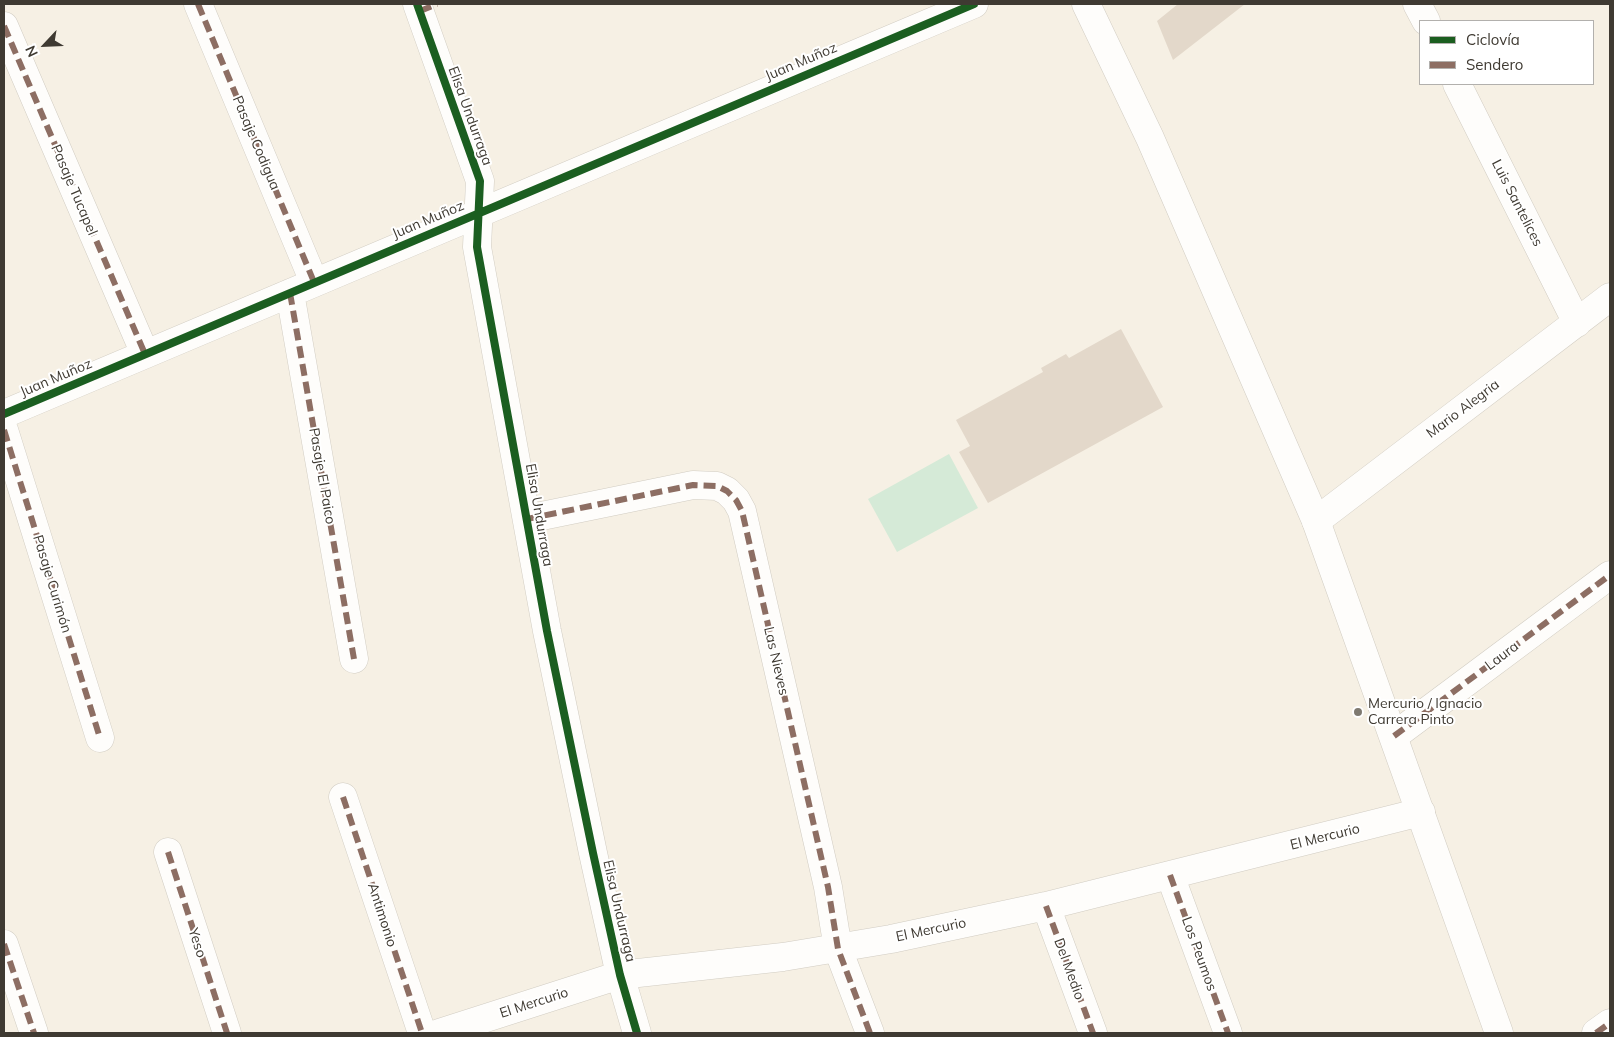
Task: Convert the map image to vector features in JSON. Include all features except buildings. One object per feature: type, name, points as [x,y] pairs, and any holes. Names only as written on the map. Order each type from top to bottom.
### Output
[{"type":"street","name":"Pasaje Codigua","points":[[198,4],[302,288]]},
{"type":"street","name":"Juan Muñoz","points":[[4,414],[478,212],[974,4]]},
{"type":"street","points":[[1086,4],[1150,138],[1245,353],[1316,521],[1499,1033]]},
{"type":"street","points":[[1417,4],[1425,20]]},
{"type":"street","name":"Elisa Undurraga","points":[[425,6],[480,181],[477,246],[527,519],[569,742],[620,975],[637,1033]]},
{"type":"street","name":"Pasaje Tucapel","points":[[4,26],[145,354]]},
{"type":"street","name":"Luis Santelices","points":[[1458,85],[1577,322]]},
{"type":"street","name":"Pasaje El Paico","points":[[302,288],[354,659]]},
{"type":"street","name":"Mario Alegria","points":[[1316,521],[1610,297]]},
{"type":"street","name":"Pasaje Curimón","points":[[4,430],[100,738]]},
{"type":"street","name":"Las Nieves","points":[[527,519],[693,485],[717,486],[728,491],[736,500],[742,511],[828,887],[838,949],[870,1033]]},
{"type":"street","name":"Laura","points":[[1394,736],[1610,577]]},
{"type":"street","name":"Antimonio","points":[[343,797],[422,1033]]},
{"type":"street","name":"El Mercurio","points":[[440,1033],[620,975],[838,949],[1046,906],[1421,812]]},
{"type":"street","name":"Yeso","points":[[168,852],[227,1033]]},
{"type":"street","name":"Los Peumos","points":[[1170,875],[1228,1033]]},
{"type":"street","name":"Del Medio","points":[[1046,906],[1093,1033]]},
{"type":"street","points":[[4,944],[34,1033]]},
{"type":"street","points":[[1596,1033],[1610,1023]]},
{"type":"green space","points":[[949,454],[978,508],[897,552],[868,499]]},
{"type":"marked path","points":[[198,4],[314,282]]},
{"type":"marked path","points":[[420,11],[437,4]]},
{"type":"marked path","points":[[4,26],[145,354]]},
{"type":"marked path","points":[[290,293],[354,659]]},
{"type":"marked path","points":[[4,430],[100,738]]},
{"type":"marked path","points":[[527,519],[693,485],[717,486],[727,491],[736,500],[742,511],[828,887],[838,949],[870,1033]]},
{"type":"marked path","points":[[1394,736],[1610,575]]},
{"type":"marked path","points":[[343,797],[422,1033]]},
{"type":"marked path","points":[[168,852],[227,1033]]},
{"type":"marked path","points":[[1170,875],[1228,1033]]},
{"type":"marked path","points":[[1046,906],[1093,1033]]},
{"type":"marked path","points":[[4,944],[34,1033]]},
{"type":"marked path","points":[[1596,1033],[1610,1023]]},
{"type":"cycle path","points":[[417,4],[480,181],[477,247],[547,631],[620,975],[637,1033]]},
{"type":"cycle path","points":[[4,414],[974,4]]},
{"type":"place","name":"Mercurio / Ignacio Carrera Pinto","points":[[1358,712]]}]
